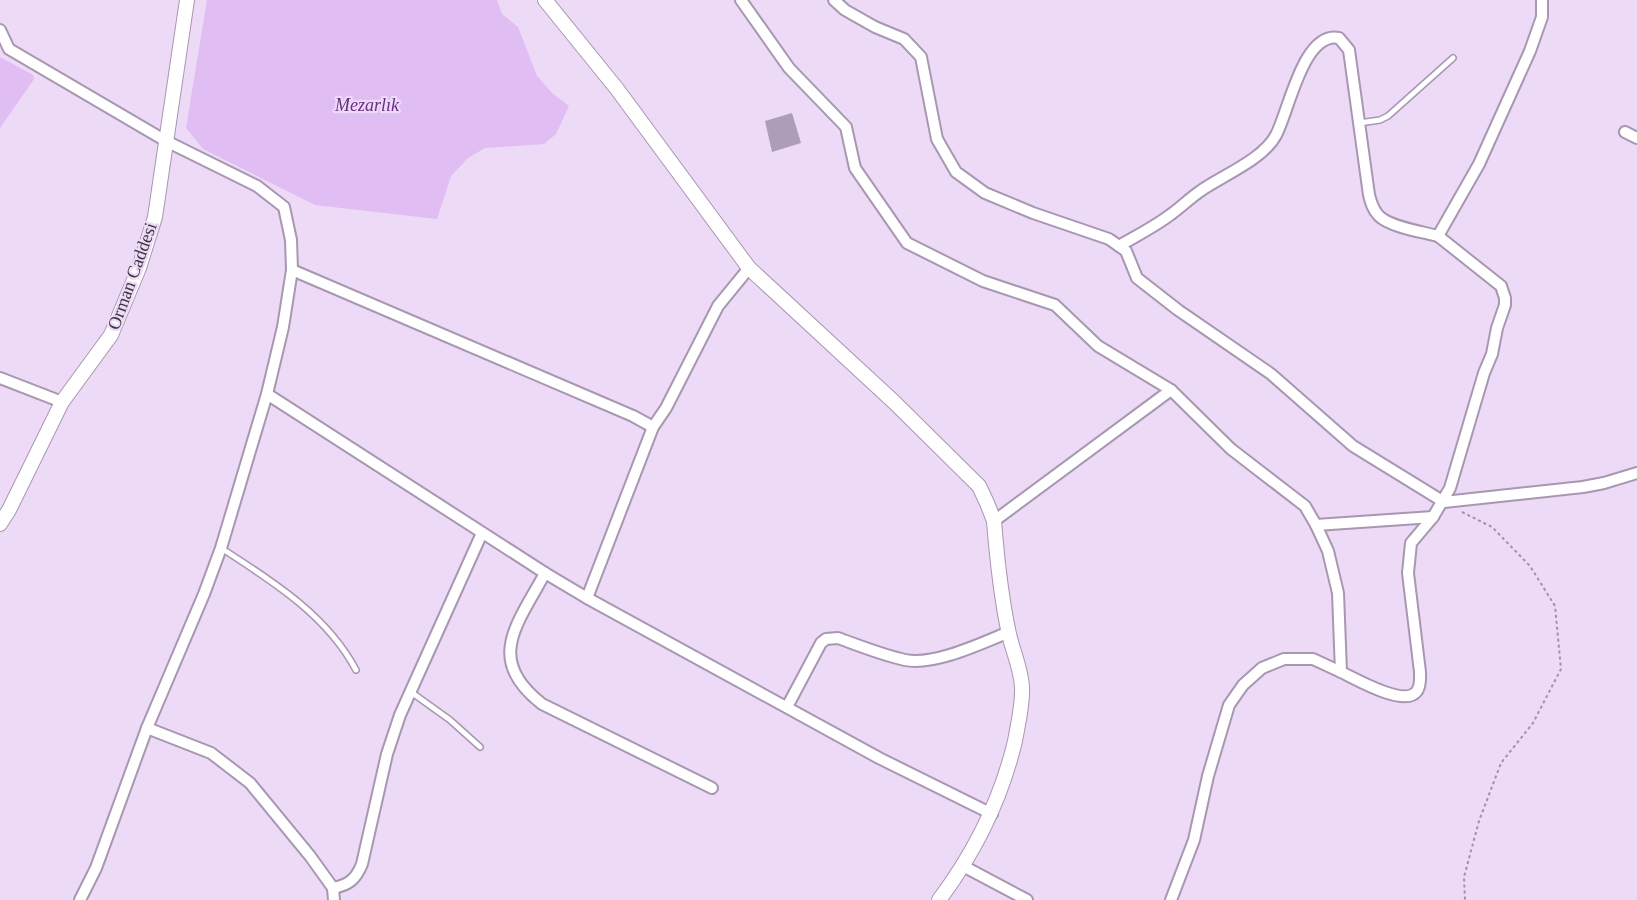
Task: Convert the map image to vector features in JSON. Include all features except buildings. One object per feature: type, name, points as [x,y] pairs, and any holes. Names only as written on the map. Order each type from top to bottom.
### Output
[{"type":"street","name":"Orman Caddesi","points":[[0,524],[4,509],[62,402],[111,335],[139,268],[155,217],[188,0]]},
{"type":"street","points":[[545,0],[617,89],[749,268],[894,402],[979,486],[987,503],[994,521],[1009,632],[1019,666],[1022,690],[1018,726],[992,814],[963,866],[939,900]]},
{"type":"street","points":[[741,0],[789,68],[846,128],[855,168],[907,243],[983,281],[1055,305],[1098,346],[1171,390],[1231,450],[1305,506],[1328,551],[1338,593],[1341,672]]},
{"type":"street","points":[[834,0],[845,10],[875,27],[904,39],[921,57],[938,139],[956,172],[985,193],[1033,213],[1109,239],[1126,251],[1137,278],[1178,310],[1271,374],[1353,446],[1444,502],[1583,487],[1637,473]]},
{"type":"street","points":[[1438,236],[1479,164],[1530,51],[1542,16],[1542,0]]},
{"type":"street","points":[[0,30],[9,49],[166,141],[257,186],[284,207],[291,240],[292,270],[283,327],[267,394],[220,548],[204,594],[147,728],[96,868],[80,900]]},
{"type":"street","points":[[1119,246],[1168,216],[1198,192],[1268,147],[1276,136],[1302,67],[1313,50],[1331,36],[1339,38],[1349,50],[1369,195],[1373,208],[1381,218],[1392,223],[1438,236],[1501,286],[1505,298],[1492,354],[1484,373],[1450,488],[1444,502],[1411,543],[1408,573],[1420,672],[1420,684],[1417,691],[1411,696],[1402,697],[1381,690],[1313,659],[1284,659],[1262,668],[1242,685],[1229,705],[1208,776],[1194,840],[1171,900]]},
{"type":"street","points":[[1625,132],[1637,138]]},
{"type":"street","points":[[587,598],[653,427],[666,408],[718,306],[749,268]]},
{"type":"street","points":[[292,270],[633,416],[653,427]]},
{"type":"street","points":[[0,378],[62,402]]},
{"type":"street","points":[[994,521],[1171,390]]},
{"type":"street","points":[[267,394],[587,598],[879,758],[992,814]]},
{"type":"street","points":[[1316,525],[1433,517]]},
{"type":"street","points":[[333,888],[346,885],[357,876],[362,864],[387,754],[400,715],[482,533]]},
{"type":"street","points":[[545,573],[511,637],[512,668],[526,692],[542,704],[712,788]]},
{"type":"street","points":[[787,708],[821,643],[826,639],[838,639],[906,660],[919,661],[944,656],[1009,632]]},
{"type":"street","points":[[147,728],[211,753],[250,783],[310,856],[333,888],[334,900]]},
{"type":"street","points":[[963,866],[1027,900]]},
{"type":"lane","points":[[1359,123],[1380,120],[1388,116],[1453,58]]},
{"type":"lane","points":[[220,548],[276,585],[323,623],[338,641],[356,670]]},
{"type":"lane","points":[[411,692],[450,720],[480,747]]},
{"type":"path","points":[[1444,502],[1492,527],[1530,566],[1555,606],[1561,669],[1533,723],[1501,763],[1479,821],[1464,877],[1465,900]]},
{"type":"green space","name":"Mezarlık","points":[[207,0],[497,0],[502,14],[518,27],[537,76],[552,93],[569,106],[556,134],[544,144],[485,148],[468,158],[451,176],[437,219],[315,205],[203,149],[186,128]]},
{"type":"green space","points":[[0,57],[33,75],[34,79],[0,128]]}]
